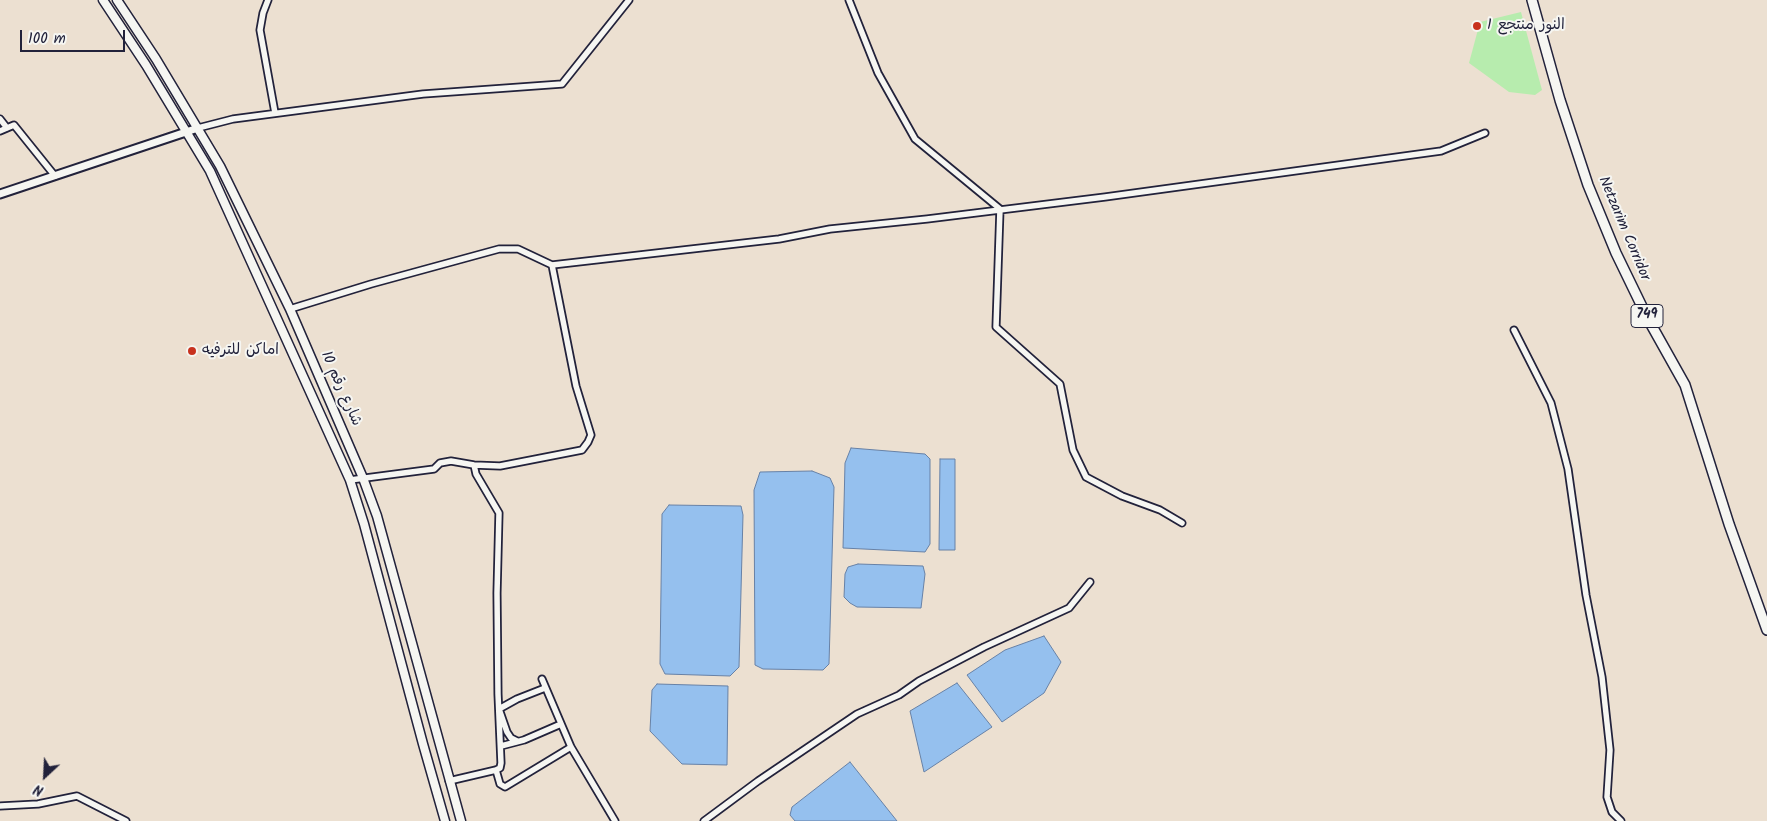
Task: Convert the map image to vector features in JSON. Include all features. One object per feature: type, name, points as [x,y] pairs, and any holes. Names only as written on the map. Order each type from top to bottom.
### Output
[{"type":"main road","name":"شارع رقم 10","points":[[103,0],[188,132],[219,189],[350,480],[364,524],[445,821]]},
{"type":"main road","name":"شارع رقم 10","points":[[117,0],[220,166],[290,309],[363,478],[377,516],[461,821]]},
{"type":"main road","name":"Netzarim Corridor","points":[[1532,0],[1560,100],[1588,185],[1616,253],[1685,385],[1729,524],[1767,630]]},
{"type":"street","points":[[268,0],[260,30],[275,113]]},
{"type":"street","points":[[0,194],[198,128],[233,119],[424,94],[562,84],[629,0]]},
{"type":"street","points":[[848,0],[878,73],[915,139],[1000,210]]},
{"type":"street","points":[[0,119],[7,128]]},
{"type":"street","points":[[0,131],[14,125],[55,176]]},
{"type":"street","points":[[290,309],[371,284],[499,249],[518,248],[552,265],[779,239],[830,229],[1105,197],[1441,151],[1485,133]]},
{"type":"street","points":[[1000,210],[996,327],[1060,384],[1073,450],[1086,477],[1122,496],[1160,510],[1182,523]]},
{"type":"street","points":[[350,480],[434,469],[440,463],[451,461],[474,465],[500,466],[582,450],[592,434],[576,386],[552,265]]},
{"type":"street","points":[[1514,330],[1551,403],[1568,469],[1586,595],[1602,677],[1608,721],[1610,750],[1607,797],[1612,812],[1622,821]]},
{"type":"street","points":[[449,781],[496,770],[501,766],[497,593],[499,513],[476,474],[474,465]]},
{"type":"street","points":[[704,821],[758,781],[858,714],[899,695],[919,681],[975,652],[1069,608],[1090,582]]},
{"type":"street","points":[[542,680],[571,747],[615,821]]},
{"type":"street","points":[[499,709],[517,699],[545,688]]},
{"type":"street","points":[[499,709],[507,732],[511,738],[517,741]]},
{"type":"street","points":[[501,746],[524,740],[561,724]]},
{"type":"street","points":[[496,770],[500,784],[505,787],[571,747]]},
{"type":"street","points":[[0,806],[38,804],[78,796],[126,821]]},
{"type":"green space","points":[[1521,12],[1542,90],[1535,95],[1509,92],[1469,63],[1480,22]]},
{"type":"water","points":[[851,448],[925,454],[930,459],[930,544],[925,552],[843,548],[845,463]]},
{"type":"water","points":[[940,459],[955,459],[955,550],[939,550]]},
{"type":"water","points":[[812,471],[830,478],[834,487],[829,664],[823,670],[763,669],[755,665],[754,490],[760,472]]},
{"type":"water","points":[[669,505],[741,506],[743,515],[739,667],[730,676],[665,674],[660,664],[662,514]]},
{"type":"water","points":[[858,564],[923,566],[925,574],[921,608],[857,607],[850,603],[844,597],[845,574],[848,567]]},
{"type":"water","points":[[1044,636],[1061,662],[1044,693],[1002,722],[967,675],[1005,650]]},
{"type":"water","points":[[957,683],[992,727],[924,772],[910,711]]},
{"type":"water","points":[[657,684],[728,686],[727,765],[682,764],[650,731],[652,690]]},
{"type":"water","points":[[850,762],[897,821],[795,821],[790,815],[792,807]]},
{"type":"place","name":"1 النور منتجع","points":[[1477,26]]},
{"type":"place","name":"اماكن للترفيه","points":[[192,351]]}]
